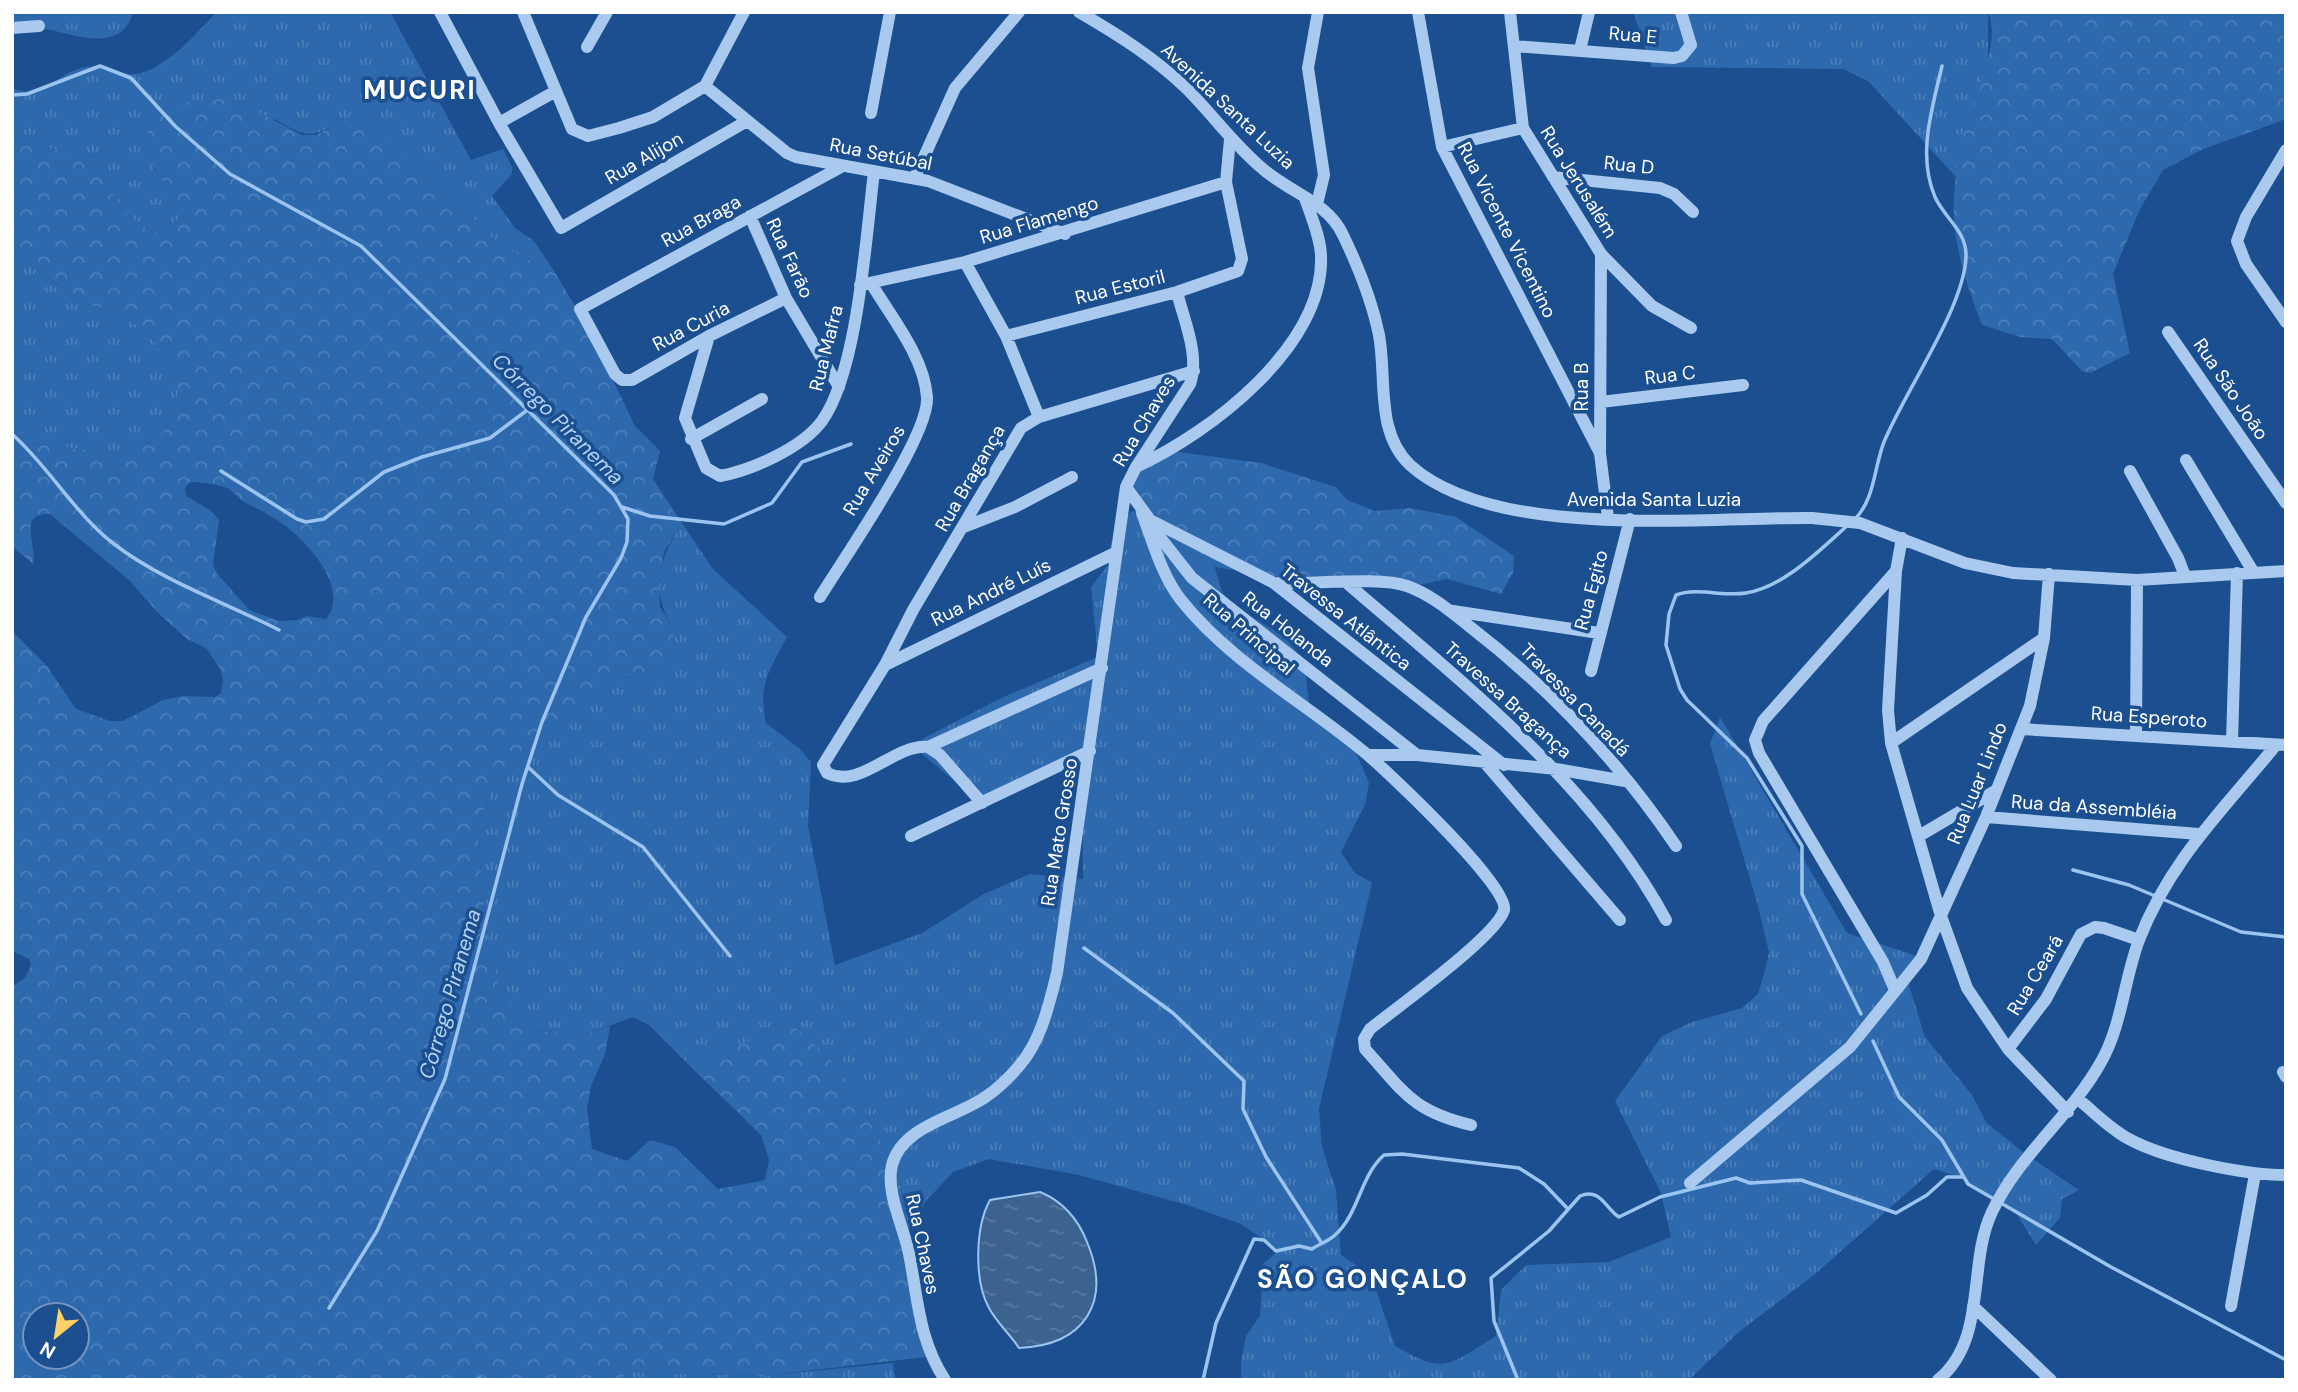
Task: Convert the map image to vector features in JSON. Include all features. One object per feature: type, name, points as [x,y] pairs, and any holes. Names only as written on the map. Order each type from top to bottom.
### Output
[{"type":"street","points":[[440,12],[499,123],[556,91]]},
{"type":"street","points":[[587,47],[607,12]]},
{"type":"street","points":[[527,15],[572,129],[588,136],[653,117],[705,86],[744,12]]},
{"type":"street","points":[[871,113],[890,12]]},
{"type":"street","points":[[915,177],[956,88],[1019,12]]},
{"type":"street","name":"Avenida Santa Luzia","points":[[1079,12],[1165,69],[1205,107],[1230,139],[1276,180],[1317,204],[1334,219],[1343,234],[1369,300],[1382,352],[1386,418],[1395,445],[1410,465],[1443,485],[1487,504],[1550,517],[1812,518],[1853,522],[1989,570],[2137,580],[2286,571]]},
{"type":"street","points":[[1317,204],[1322,184],[1321,141],[1308,68],[1318,12]]},
{"type":"street","name":"Rua Vicente Vicentino","points":[[1418,12],[1442,147],[1600,453]]},
{"type":"street","name":"Rua Jerusalém","points":[[1510,12],[1523,128],[1601,254],[1652,306],[1691,328]]},
{"type":"street","name":"Rua E","points":[[1580,50],[1589,12]]},
{"type":"street","name":"Rua E","points":[[1515,46],[1674,58],[1682,56],[1691,45],[1681,12]]},
{"type":"street","points":[[12,28],[39,26]]},
{"type":"street","name":"Rua Setúbal","points":[[705,86],[787,153],[841,167],[915,177],[1065,234]]},
{"type":"street","name":"Rua Alijon","points":[[499,123],[561,228],[747,121]]},
{"type":"street","points":[[1442,147],[1523,128]]},
{"type":"street","points":[[1226,182],[1230,139]]},
{"type":"street","points":[[2286,150],[2246,217],[2237,241],[2246,264],[2286,322]]},
{"type":"street","name":"Rua Braga","points":[[615,374],[580,309],[841,167]]},
{"type":"street","points":[[866,284],[874,172]]},
{"type":"street","name":"Rua D","points":[[1553,177],[1660,188],[1674,194],[1693,212]]},
{"type":"street","name":"Rua Flamengo","points":[[866,284],[965,262],[1065,234],[1226,182]]},
{"type":"street","name":"Rua Estoril","points":[[1006,336],[1177,292],[1235,274],[1241,268],[1226,182]]},
{"type":"street","points":[[1136,467],[1169,451],[1206,426],[1267,372],[1299,335],[1315,301],[1321,255],[1305,198]]},
{"type":"street","name":"Rua Farão","points":[[750,216],[786,298],[839,387]]},
{"type":"street","name":"Rua B","points":[[1601,254],[1600,453],[1608,519]]},
{"type":"street","points":[[965,262],[1006,336],[1040,417],[1194,372]]},
{"type":"street","name":"Rua Mafra","points":[[691,439],[706,468],[715,476],[727,475],[775,454],[810,433],[830,409],[839,387],[866,284]]},
{"type":"street","name":"Rua Aveiros","points":[[820,597],[914,444],[927,409],[924,380],[917,360],[866,284]]},
{"type":"street","name":"Rua Chaves","points":[[1126,487],[1190,384],[1194,372],[1194,358],[1177,292]]},
{"type":"street","name":"Rua Curia","points":[[615,374],[622,380],[632,380],[709,336],[786,298]]},
{"type":"street","name":"Rua São João","points":[[2168,332],[2286,503]]},
{"type":"street","points":[[709,336],[685,418],[691,439],[762,399]]},
{"type":"street","name":"Rua C","points":[[1601,402],[1744,386]]},
{"type":"street","name":"Rua Bragança","points":[[928,747],[909,750],[853,776],[838,778],[824,770],[825,760],[885,665],[913,610],[1014,438],[1026,423],[1040,417]]},
{"type":"street","points":[[2186,460],[2254,573]]},
{"type":"street","points":[[2130,471],[2178,558],[2185,576]]},
{"type":"street","points":[[964,527],[1015,507],[1072,477]]},
{"type":"street","points":[[1126,487],[1146,517]]},
{"type":"street","name":"Rua Mato Grosso","points":[[929,1127],[984,1098],[1003,1082],[1020,1066],[1043,1024],[1057,973],[1126,487]]},
{"type":"street","name":"Travessa Atlântica","points":[[1146,517],[1274,583],[1504,765]]},
{"type":"street","name":"Rua Principal","points":[[1146,517],[1170,582],[1191,611],[1243,658],[1368,755],[1477,864],[1503,900],[1505,906],[1496,924],[1481,942],[1370,1029],[1363,1044],[1411,1100],[1427,1111],[1471,1125]]},
{"type":"street","name":"Rua Holanda","points":[[1146,517],[1165,547],[1192,578],[1416,755]]},
{"type":"street","name":"Rua Egito","points":[[1591,671],[1630,519]]},
{"type":"street","points":[[1902,538],[1896,571],[1888,710],[1891,743],[1941,916],[1967,988],[2008,1049],[2068,1112]]},
{"type":"street","name":"Rua André Luís","points":[[885,665],[1115,553]]},
{"type":"street","points":[[1895,990],[1883,962],[1759,753],[1755,740],[1763,721],[1896,571]]},
{"type":"street","points":[[2232,742],[2237,573]]},
{"type":"street","name":"Rua Luar Lindo","points":[[1690,1183],[1850,1047],[1914,970],[1986,817],[2021,729],[2036,684],[2044,638],[2049,574]]},
{"type":"street","points":[[2136,736],[2137,580]]},
{"type":"street","points":[[1274,583],[1348,584]]},
{"type":"street","name":"Travessa Canadá","points":[[1348,584],[1396,583],[1423,594],[1449,610],[1520,665],[1577,724],[1656,817],[1675,846]]},
{"type":"street","name":"Travessa Bragança","points":[[1348,584],[1556,769],[1629,857],[1666,920]]},
{"type":"street","points":[[1449,610],[1599,633]]},
{"type":"street","points":[[1891,743],[2044,638]]},
{"type":"street","points":[[928,747],[1102,668]]},
{"type":"street","name":"Rua Esperoto","points":[[2021,729],[2281,745]]},
{"type":"street","points":[[1938,1380],[1959,1355],[1973,1306],[1990,1215],[2020,1168],[2078,1099],[2110,1044],[2139,940],[2180,860],[2199,834],[2281,745]]},
{"type":"street","points":[[928,747],[940,755],[982,803]]},
{"type":"street","points":[[911,836],[1090,751]]},
{"type":"street","points":[[1368,755],[1416,755],[1556,769],[1625,781]]},
{"type":"street","points":[[1486,764],[1620,920]]},
{"type":"street","points":[[1919,836],[1995,791]]},
{"type":"street","name":"Rua da Assembléia","points":[[1986,817],[2199,834]]},
{"type":"street","name":"Rua Ceará","points":[[2008,1049],[2046,999],[2081,934],[2095,927],[2139,940]]},
{"type":"street","points":[[2078,1099],[2116,1131],[2141,1144],[2255,1174],[2286,1175]]},
{"type":"street","name":"Rua Chaves","points":[[929,1127],[903,1144],[891,1167],[891,1180],[910,1256],[926,1346],[945,1380]]},
{"type":"street","points":[[2231,1306],[2255,1174]]},
{"type":"street","points":[[1973,1306],[2051,1380]]},
{"type":"green space","points":[[12,12],[133,12],[119,34],[108,38],[95,38],[46,29],[12,29]]},
{"type":"green space","points":[[216,12],[390,12],[471,160],[503,149],[512,167],[512,174],[492,196],[515,228],[534,241],[556,274],[498,244],[378,125],[344,119],[310,134],[295,130],[275,119],[153,167],[173,193],[183,215],[159,236],[122,210],[109,181],[107,167],[93,156],[12,142],[12,88],[23,91],[41,89],[72,71],[88,67],[128,74],[146,72],[179,50]]},
{"type":"green space","points":[[1633,12],[1988,12],[1988,66],[1962,135],[1956,177],[1868,81],[1843,69],[1652,67]]},
{"type":"green space","points":[[1988,12],[2286,12],[2286,119],[2201,150],[2163,170],[2140,209],[2113,274],[2130,353],[2090,373],[2082,371],[2052,339],[2020,337],[1982,325],[1965,278],[1957,245],[1954,195],[1962,136],[1988,57],[1992,25]]},
{"type":"green space","points":[[225,94],[302,135],[317,135],[344,119],[378,125],[498,244],[556,274],[587,326],[635,426],[660,451],[653,479],[682,523],[664,552],[659,581],[660,607],[672,626],[677,653],[649,678],[614,677],[535,740],[495,781],[477,830],[488,945],[499,985],[533,1031],[587,1034],[610,1026],[605,1054],[591,1086],[587,1109],[592,1149],[627,1161],[650,1140],[675,1147],[718,1189],[765,1180],[769,1160],[761,1135],[696,1072],[729,1049],[792,1025],[830,1058],[856,1094],[900,1180],[926,1357],[762,1376],[631,1372],[619,1380],[12,1380],[12,987],[25,978],[31,965],[29,959],[12,951],[12,631],[47,666],[76,709],[110,721],[123,721],[163,700],[182,696],[215,697],[221,693],[223,681],[220,669],[207,649],[187,639],[158,613],[129,580],[50,514],[40,515],[31,525],[33,564],[12,546],[12,433],[33,443],[123,455],[160,436],[177,415],[177,379],[171,358],[142,329],[113,310],[90,305],[49,279],[12,248],[12,142],[93,156],[107,167],[109,181],[122,210],[159,236],[182,215],[151,160],[148,149],[150,121],[179,105]],"holes":[[[190,482],[227,488],[244,502],[283,524],[309,547],[320,562],[333,592],[333,606],[326,619],[307,616],[297,620],[279,621],[249,610],[216,572],[213,564],[219,520],[210,510],[186,496],[185,488]]]},
{"type":"green space","points":[[12,248],[49,279],[90,305],[113,310],[142,329],[171,358],[177,379],[177,415],[160,436],[123,455],[33,443],[12,433]]},
{"type":"green space","points":[[1170,451],[1261,463],[1336,487],[1347,500],[1375,511],[1410,508],[1456,517],[1514,556],[1513,573],[1501,594],[1447,579],[1419,585],[1335,586],[1215,567],[1209,552],[1142,508],[1130,490],[1139,471]]},
{"type":"green space","points":[[1142,508],[1210,552],[1222,592],[1235,607],[1284,636],[1304,661],[1309,703],[1352,743],[1369,783],[1365,805],[1341,852],[1355,873],[1372,883],[1319,1109],[1322,1147],[1336,1190],[1341,1255],[1371,1275],[1395,1346],[1437,1364],[1456,1360],[1496,1336],[1501,1290],[1526,1265],[1609,1262],[1671,1237],[1661,1193],[1615,1101],[1662,1036],[1692,1022],[1742,1008],[1758,994],[1769,952],[1710,744],[1720,717],[1847,933],[1920,957],[1907,979],[1925,1037],[1972,1095],[1986,1122],[2024,1153],[2079,1190],[2062,1199],[2060,1218],[2036,1245],[2014,1210],[1964,1179],[1934,1169],[1814,1275],[1740,1331],[1689,1380],[1241,1380],[1246,1336],[1260,1316],[1263,1264],[1279,1250],[1241,1224],[1187,1205],[1079,1175],[989,1159],[953,1172],[926,1201],[908,1230],[900,1180],[856,1094],[830,1058],[729,1049],[696,1072],[649,1025],[633,1017],[587,1034],[533,1031],[499,985],[488,945],[477,830],[495,781],[535,740],[614,677],[649,678],[672,626],[661,599],[660,573],[668,549],[682,523],[713,569],[787,637],[767,678],[763,698],[764,710],[766,723],[800,749],[811,762],[808,826],[835,965],[922,933],[984,894],[1030,874],[1083,879],[1082,751],[980,809],[958,784],[915,748],[924,738],[1001,698],[1098,657],[1091,587],[1108,565],[1111,543],[1118,526],[1131,512]]},
{"type":"green space","points":[[893,1363],[895,1380],[619,1380],[631,1372],[762,1376]]},
{"type":"water","points":[[1040,1192],[1062,1206],[1074,1218],[1087,1242],[1094,1264],[1094,1301],[1087,1316],[1076,1329],[1061,1339],[1019,1348],[992,1313],[984,1297],[978,1254],[981,1224],[990,1200]]},
{"type":"waterway","name":"Córrego Piranema","points":[[12,95],[27,94],[100,66],[131,78],[175,126],[230,174],[361,246],[614,495],[628,519],[627,542],[621,558],[586,617],[542,722],[522,784],[445,1079],[377,1231],[329,1308]]},
{"type":"waterway","points":[[1854,520],[1870,493],[1884,442],[1893,422],[1945,324],[1963,278],[1966,257],[1963,240],[1935,197],[1927,165],[1928,132],[1942,66]]},
{"type":"waterway","points":[[221,471],[297,519],[306,522],[324,519],[384,472],[422,457],[490,438],[526,411]]},
{"type":"waterway","points":[[12,434],[87,519],[114,544],[173,580],[279,630]]},
{"type":"waterway","points":[[622,507],[650,516],[724,524],[772,503],[802,462],[851,444]]},
{"type":"waterway","points":[[1848,525],[1801,566],[1760,589],[1737,594],[1693,592],[1676,595],[1669,614],[1666,645],[1680,689],[1687,700],[1747,758],[1802,846],[1802,894],[1861,1014]]},
{"type":"waterway","points":[[528,767],[558,795],[643,847],[730,956]]},
{"type":"waterway","points":[[2073,870],[2129,885],[2241,932],[2286,937]]},
{"type":"waterway","points":[[1084,948],[1173,1013],[1244,1081],[1243,1109],[1266,1157],[1321,1242]]},
{"type":"waterway","points":[[1873,1041],[1899,1097],[1942,1140],[1968,1184],[2111,1267],[2286,1360]]},
{"type":"waterway","points":[[1203,1380],[1216,1323],[1254,1239],[1264,1240],[1276,1251],[1299,1246],[1312,1249],[1330,1239],[1349,1217],[1370,1173],[1384,1155],[1402,1154],[1519,1168],[1544,1184],[1568,1209]]},
{"type":"waterway","points":[[1518,1380],[1494,1321],[1491,1278],[1549,1231],[1580,1196],[1593,1194],[1619,1217],[1660,1197],[1736,1178],[1750,1183],[1801,1180],[1896,1213],[1927,1195],[1947,1177],[1963,1177]]},
{"type":"waterway","points":[[479,1379],[483,1380]]},
{"type":"district","name":"MUCURI","points":[[420,90]]},
{"type":"district","name":"SÃO GONÇALO","points":[[1363,1279]]}]
